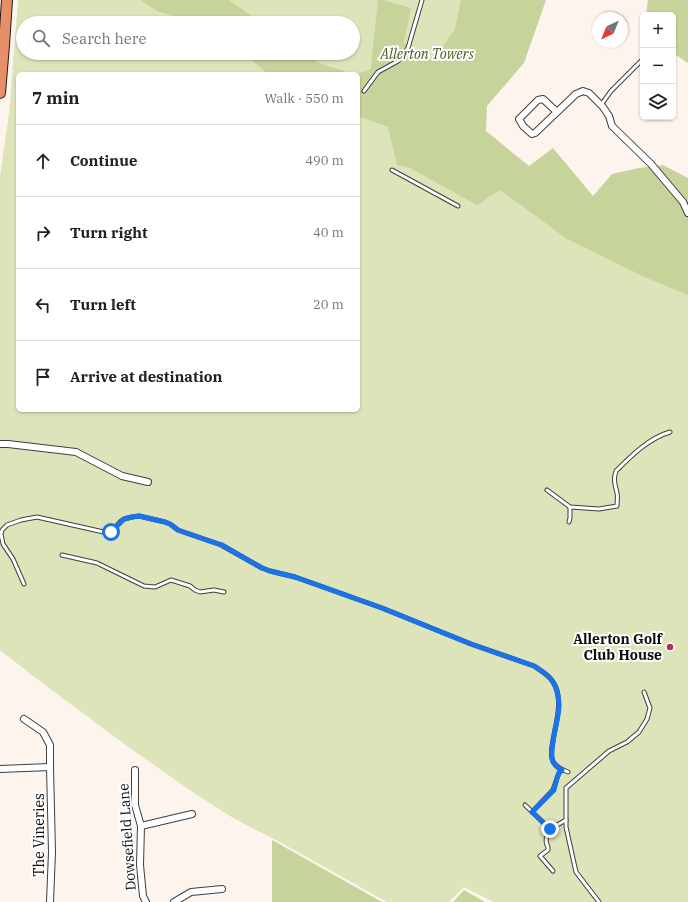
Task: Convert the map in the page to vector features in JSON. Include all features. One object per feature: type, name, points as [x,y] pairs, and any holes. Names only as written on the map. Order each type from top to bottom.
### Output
[{"type":"highway","points":[[0,93],[7,0]]},
{"type":"street","points":[[557,112],[543,99],[538,100],[519,119],[523,126],[532,134],[535,133],[576,94],[583,91],[589,93],[609,116],[612,126],[651,164],[683,202],[688,213]]},
{"type":"street","points":[[0,444],[76,452],[122,476],[148,482]]},
{"type":"street","name":"The Vineries","points":[[24,719],[43,732],[50,746],[52,852],[50,902]]},
{"type":"street","points":[[0,769],[50,767]]},
{"type":"street","name":"Dowsefield Lane","points":[[135,770],[134,805],[141,826],[141,873],[143,896],[146,902]]},
{"type":"street","points":[[141,826],[192,814]]},
{"type":"street","points":[[174,902],[191,892],[222,889]]},
{"type":"lane","points":[[364,91],[378,72],[398,61],[408,48],[422,0]]},
{"type":"lane","points":[[601,105],[611,92],[640,62]]},
{"type":"lane","points":[[392,170],[458,206]]},
{"type":"lane","points":[[547,490],[570,507],[599,509],[617,506],[617,494],[614,477],[616,471],[648,442],[670,432]]},
{"type":"lane","points":[[569,522],[570,507]]},
{"type":"lane","points":[[24,584],[13,559],[3,544],[1,534],[2,530],[7,525],[21,520],[37,517],[108,533],[124,519],[132,517],[139,516],[170,524],[178,530],[222,545],[262,568],[295,577],[382,608],[471,644],[534,666],[554,682],[559,706],[552,748],[552,761],[559,769],[568,772]]},
{"type":"lane","points":[[62,555],[97,563],[144,586],[155,587],[171,580],[190,586],[194,590],[200,592],[210,590],[224,592]]},
{"type":"lane","points":[[599,902],[576,872],[566,827],[566,788],[609,751],[627,742],[639,732],[648,719],[650,708],[644,692]]},
{"type":"lane","points":[[532,812],[554,790],[559,773],[562,770]]},
{"type":"lane","points":[[525,806],[550,829]]},
{"type":"lane","points":[[553,871],[540,856],[548,850],[546,844],[550,829],[566,820]]},
{"type":"green space","name":"Allerton Towers","points":[[18,0],[503,0],[461,121],[360,75],[360,72],[16,72],[16,412],[360,412],[360,90],[688,265],[688,902],[493,902],[464,887],[449,902],[387,902],[233,818],[194,793],[127,746],[0,650],[0,176],[9,114],[16,25],[16,60],[360,60],[360,16],[17,16]]},
{"type":"green space","points":[[141,0],[229,0],[252,16],[174,16],[157,11]]},
{"type":"green space","points":[[378,0],[411,8],[404,43],[434,58],[455,29],[461,0],[546,0],[524,63],[487,106],[486,131],[529,166],[553,148],[593,196],[612,174],[639,168],[663,165],[688,178],[688,295],[647,278],[567,239],[500,190],[477,205],[410,168],[397,165],[388,127],[360,117],[360,73],[371,69]]},
{"type":"green space","points":[[648,0],[688,0],[688,63],[676,55],[676,12],[646,12]]},
{"type":"green space","points":[[251,60],[314,60],[319,63],[347,72],[266,72]]},
{"type":"green space","points":[[272,840],[382,902],[272,902]]},
{"type":"green space","points":[[464,890],[485,902],[453,902]]},
{"type":"place","name":"Allerton Golf Club House","points":[[670,647]]},
{"type":"route","points":[[111,532],[124,519],[132,517],[139,516],[165,522],[178,530],[222,545],[262,568],[295,577],[382,608],[471,644],[534,666],[540,670],[554,682],[558,698],[559,706],[552,748],[552,761],[559,769],[562,770],[559,773],[554,790],[532,812],[550,829]]}]
